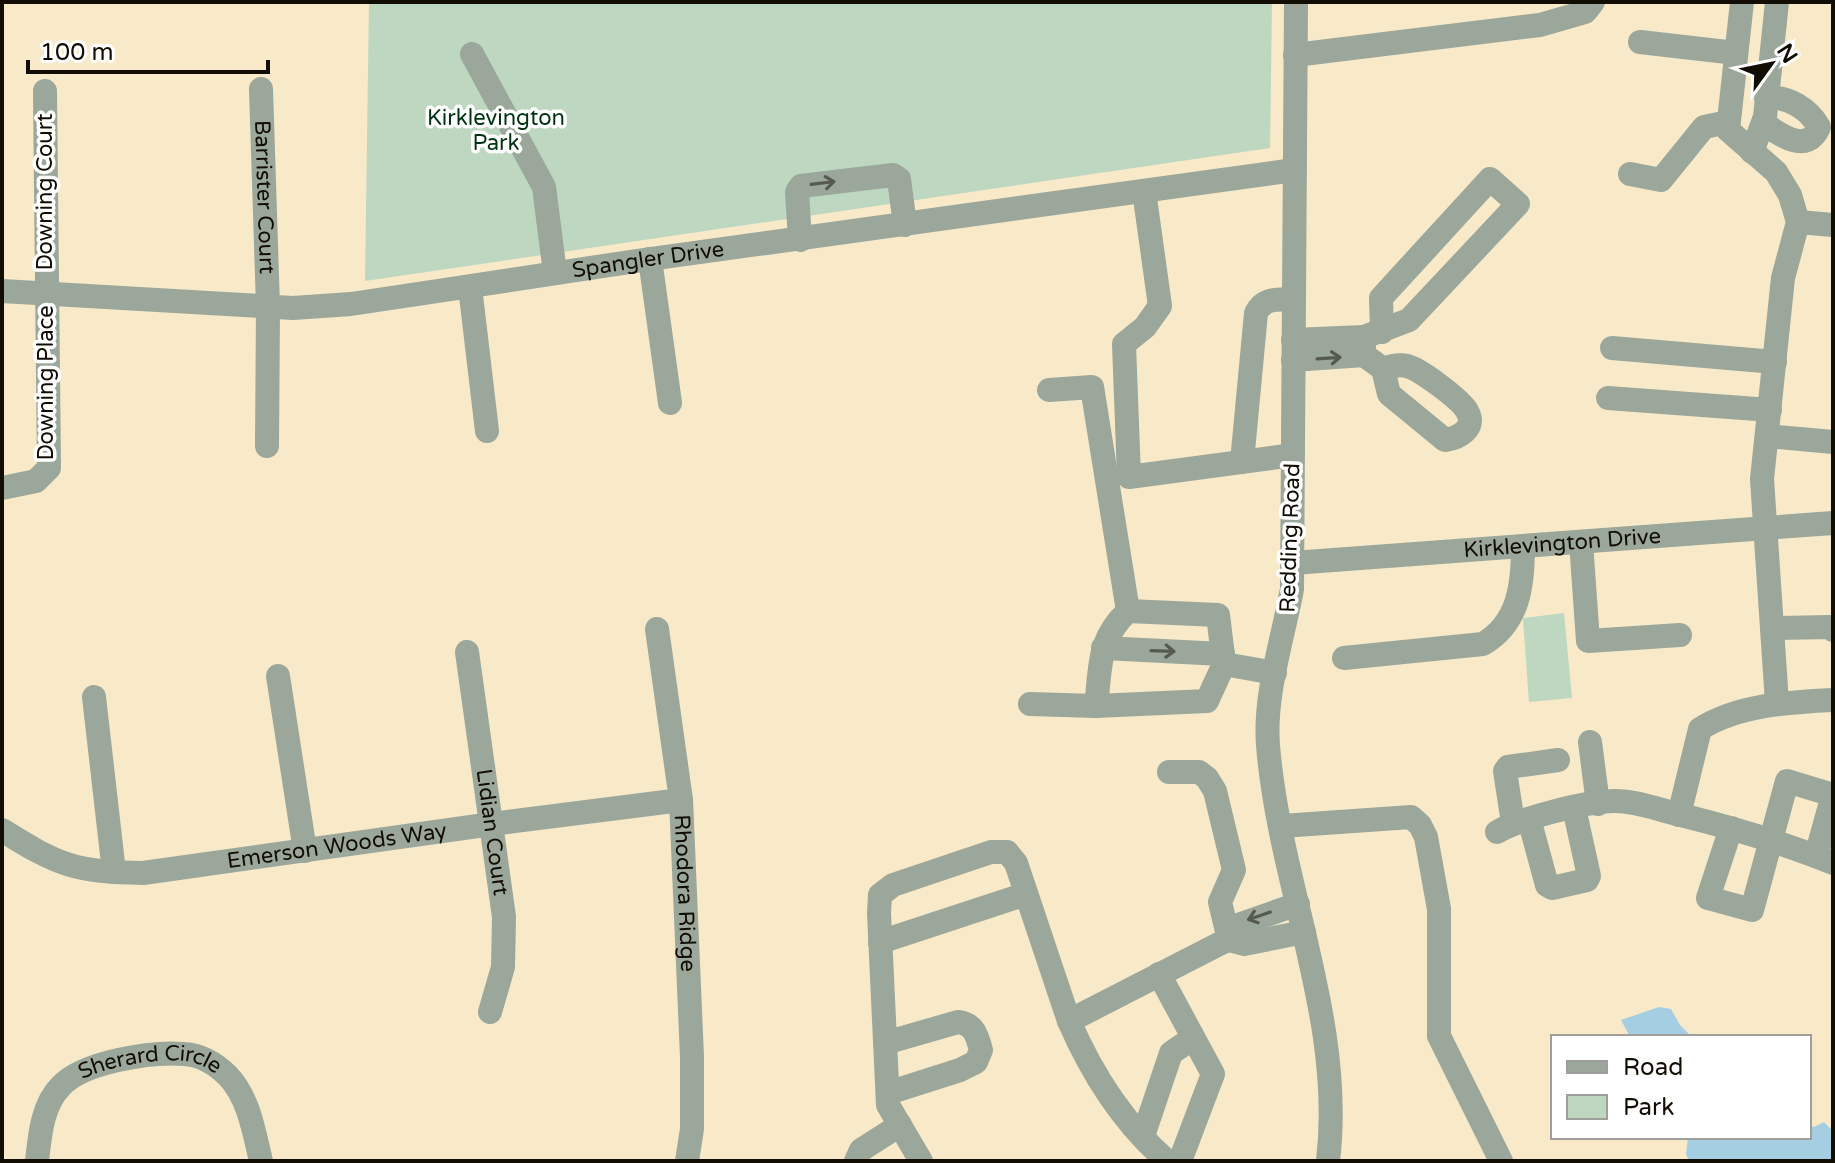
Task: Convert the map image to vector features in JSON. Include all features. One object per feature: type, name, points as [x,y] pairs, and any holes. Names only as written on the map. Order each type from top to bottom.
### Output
[{"type":"street","name":"Redding Road","points":[[1296,2],[1292,589],[1267,732],[1273,784],[1330,1074],[1332,1128],[1328,1161]]},
{"type":"street","points":[[1295,55],[1540,25],[1585,12],[1593,2]]},
{"type":"street","points":[[1742,2],[1728,130],[1776,172],[1790,195],[1798,222],[1783,278],[1762,479],[1777,703]]},
{"type":"street","points":[[1752,152],[1763,123],[1777,2]]},
{"type":"street","points":[[1640,42],[1736,53]]},
{"type":"street","points":[[472,54],[544,187],[555,273]]},
{"type":"street","name":"Barrister Court","points":[[261,89],[268,307],[267,446]]},
{"type":"street","name":"Downing Court","points":[[45,91],[46,293]]},
{"type":"street","points":[[1763,123],[1793,141],[1807,141],[1815,136],[1819,127],[1807,112],[1794,103],[1777,96],[1766,98]]},
{"type":"street","points":[[1630,174],[1661,180],[1704,127],[1728,122]]},
{"type":"street","name":"Spangler Drive","points":[[2,291],[293,308],[351,304],[650,259],[1294,170]]},
{"type":"street","points":[[800,240],[797,192],[801,186],[893,175],[899,179],[905,225]]},
{"type":"street","points":[[1293,350],[1373,348],[1409,320],[1518,204],[1490,179],[1381,298],[1373,348]]},
{"type":"street","points":[[1144,191],[1160,306],[1145,327],[1124,344],[1129,477],[1293,455]]},
{"type":"street","points":[[1798,222],[1833,225]]},
{"type":"street","points":[[650,259],[670,403]]},
{"type":"street","points":[[470,287],[487,431]]},
{"type":"street","name":"Downing Place","points":[[2,488],[36,481],[49,468],[46,293]]},
{"type":"street","points":[[1242,462],[1256,313],[1267,300],[1293,299]]},
{"type":"street","points":[[1612,348],[1775,362]]},
{"type":"street","points":[[1049,390],[1092,387],[1128,611]]},
{"type":"street","points":[[1608,398],[1770,410]]},
{"type":"street","points":[[1767,436],[1833,442]]},
{"type":"street","name":"Kirklevington Drive","points":[[1293,563],[1833,523]]},
{"type":"street","points":[[1581,542],[1588,641],[1680,635]]},
{"type":"street","points":[[1344,658],[1483,644],[1497,636],[1507,625],[1519,596],[1523,546]]},
{"type":"street","points":[[1030,704],[1096,706],[1207,701],[1223,659],[1218,615],[1128,611],[1111,626],[1103,648],[1096,706]]},
{"type":"street","points":[[1772,628],[1830,627],[1833,630]]},
{"type":"street","name":"Rhodora Ridge","points":[[657,629],[681,800],[692,1057],[692,1129],[687,1161]]},
{"type":"street","points":[[1103,648],[1223,659],[1275,673]]},
{"type":"street","name":"Lidian Court","points":[[467,652],[501,887],[505,940],[503,967],[490,1012]]},
{"type":"street","points":[[278,676],[305,851]]},
{"type":"street","points":[[94,697],[114,872]]},
{"type":"street","points":[[1679,815],[1700,729],[1713,721],[1777,703],[1833,700]]},
{"type":"street","points":[[1558,760],[1508,767],[1505,771],[1513,825],[1547,885],[1552,888],[1587,880],[1589,876],[1586,806],[1590,742]]},
{"type":"street","points":[[1169,772],[1199,772],[1215,791],[1234,870],[1220,902],[1229,940]]},
{"type":"street","points":[[1513,825],[1613,801],[1638,803],[1731,828],[1772,842],[1824,860],[1833,795],[1787,781],[1772,842],[1752,910],[1708,898],[1731,828]]},
{"type":"street","name":"Emerson Woods Way","points":[[2,830],[63,865],[99,872],[143,873],[681,800]]},
{"type":"street","points":[[1282,826],[1411,817],[1420,825],[1426,837],[1439,909],[1439,1036],[1501,1161]]},
{"type":"street","points":[[921,1161],[888,1105],[880,895],[893,885],[991,852],[1007,852],[1016,863],[1069,1021],[1085,1057],[1115,1105],[1167,1161]]},
{"type":"street","points":[[880,942],[1026,894]]},
{"type":"street","points":[[1229,940],[1231,932],[1238,925],[1298,904]]},
{"type":"street","points":[[1069,1021],[1229,940],[1244,944],[1304,932]]},
{"type":"street","points":[[1159,974],[1213,1074],[1180,1161]]},
{"type":"street","points":[[885,1043],[958,1022],[967,1023],[975,1031],[981,1050],[976,1062],[960,1070],[888,1093]]},
{"type":"street","points":[[1143,1136],[1171,1053],[1193,1038]]},
{"type":"street","name":"Sherard Circle","points":[[37,1161],[41,1127],[47,1110],[60,1086],[72,1077],[98,1064],[185,1054],[217,1066],[237,1086],[250,1117],[261,1161]]},
{"type":"street","points":[[856,1161],[861,1150],[900,1125]]},
{"type":"green space","name":"Kirklevington Park","points":[[369,2],[1272,2],[1270,148],[365,281]]},
{"type":"green space","points":[[1564,613],[1572,698],[1529,702],[1523,618]]},
{"type":"water","points":[[1659,1007],[1671,1009],[1690,1035],[1629,1035],[1621,1020]]},
{"type":"water","points":[[1824,1122],[1833,1131],[1833,1161],[1689,1161],[1686,1154],[1688,1139],[1811,1139],[1811,1126]]}]
